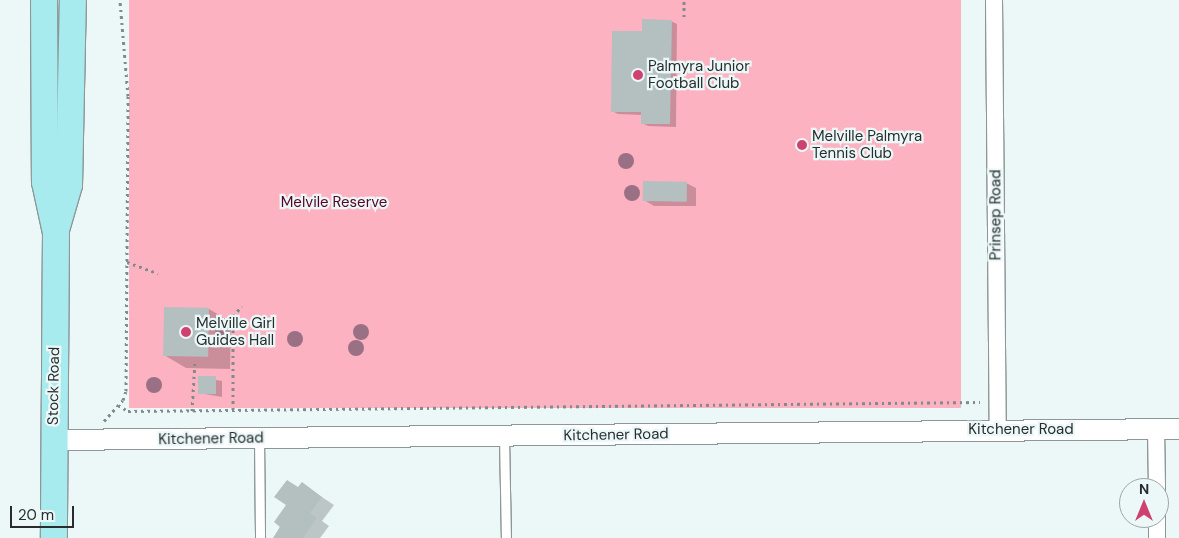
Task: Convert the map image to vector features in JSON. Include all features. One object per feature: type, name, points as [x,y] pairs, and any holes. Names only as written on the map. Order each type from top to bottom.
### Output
[{"type":"main road","name":"Stock Road","points":[[44,0],[45,182],[56,233],[53,440],[54,538]]},
{"type":"main road","name":"Stock Road","points":[[56,233],[69,186],[73,0]]},
{"type":"street","name":"Prinsep Road","points":[[994,0],[998,430]]},
{"type":"street","name":"Kitchener Road","points":[[53,440],[1179,429]]},
{"type":"street","points":[[1156,430],[1157,478]]},
{"type":"lane","points":[[504,436],[506,538]]},
{"type":"lane","points":[[259,438],[260,538]]},
{"type":"path","points":[[103,424],[105,416],[118,405],[126,390],[128,96],[120,0]]},
{"type":"path","points":[[684,0],[684,17]]},
{"type":"path","points":[[127,262],[158,272]]},
{"type":"path","points":[[233,410],[233,316],[242,306]]},
{"type":"path","points":[[192,410],[195,360]]},
{"type":"path","points":[[118,405],[128,411],[982,402]]},
{"type":"green space","name":"Melvile Reserve","points":[[129,0],[961,0],[961,408],[129,408]]},
{"type":"building","points":[[642,19],[672,20],[670,124],[641,124],[641,112],[611,112],[612,31],[642,31]]},
{"type":"building","points":[[643,181],[687,182],[687,202],[643,201]]},
{"type":"building","name":"Melville Girl Guides Hall","points":[[164,307],[209,308],[208,357],[163,356]]},
{"type":"building","points":[[198,376],[216,376],[216,394],[198,394]]},
{"type":"building","points":[[287,480],[298,487],[302,482],[322,497],[310,513],[317,518],[303,538],[273,538],[280,527],[274,522],[286,505],[274,497]]},
{"type":"place","name":"Palmyra Junior Football Club","points":[[638,75]]},
{"type":"place","name":"Melville Palmyra Tennis Club","points":[[802,145]]},
{"type":"place","name":"Melville Girl Guides Hall","points":[[186,332]]}]
